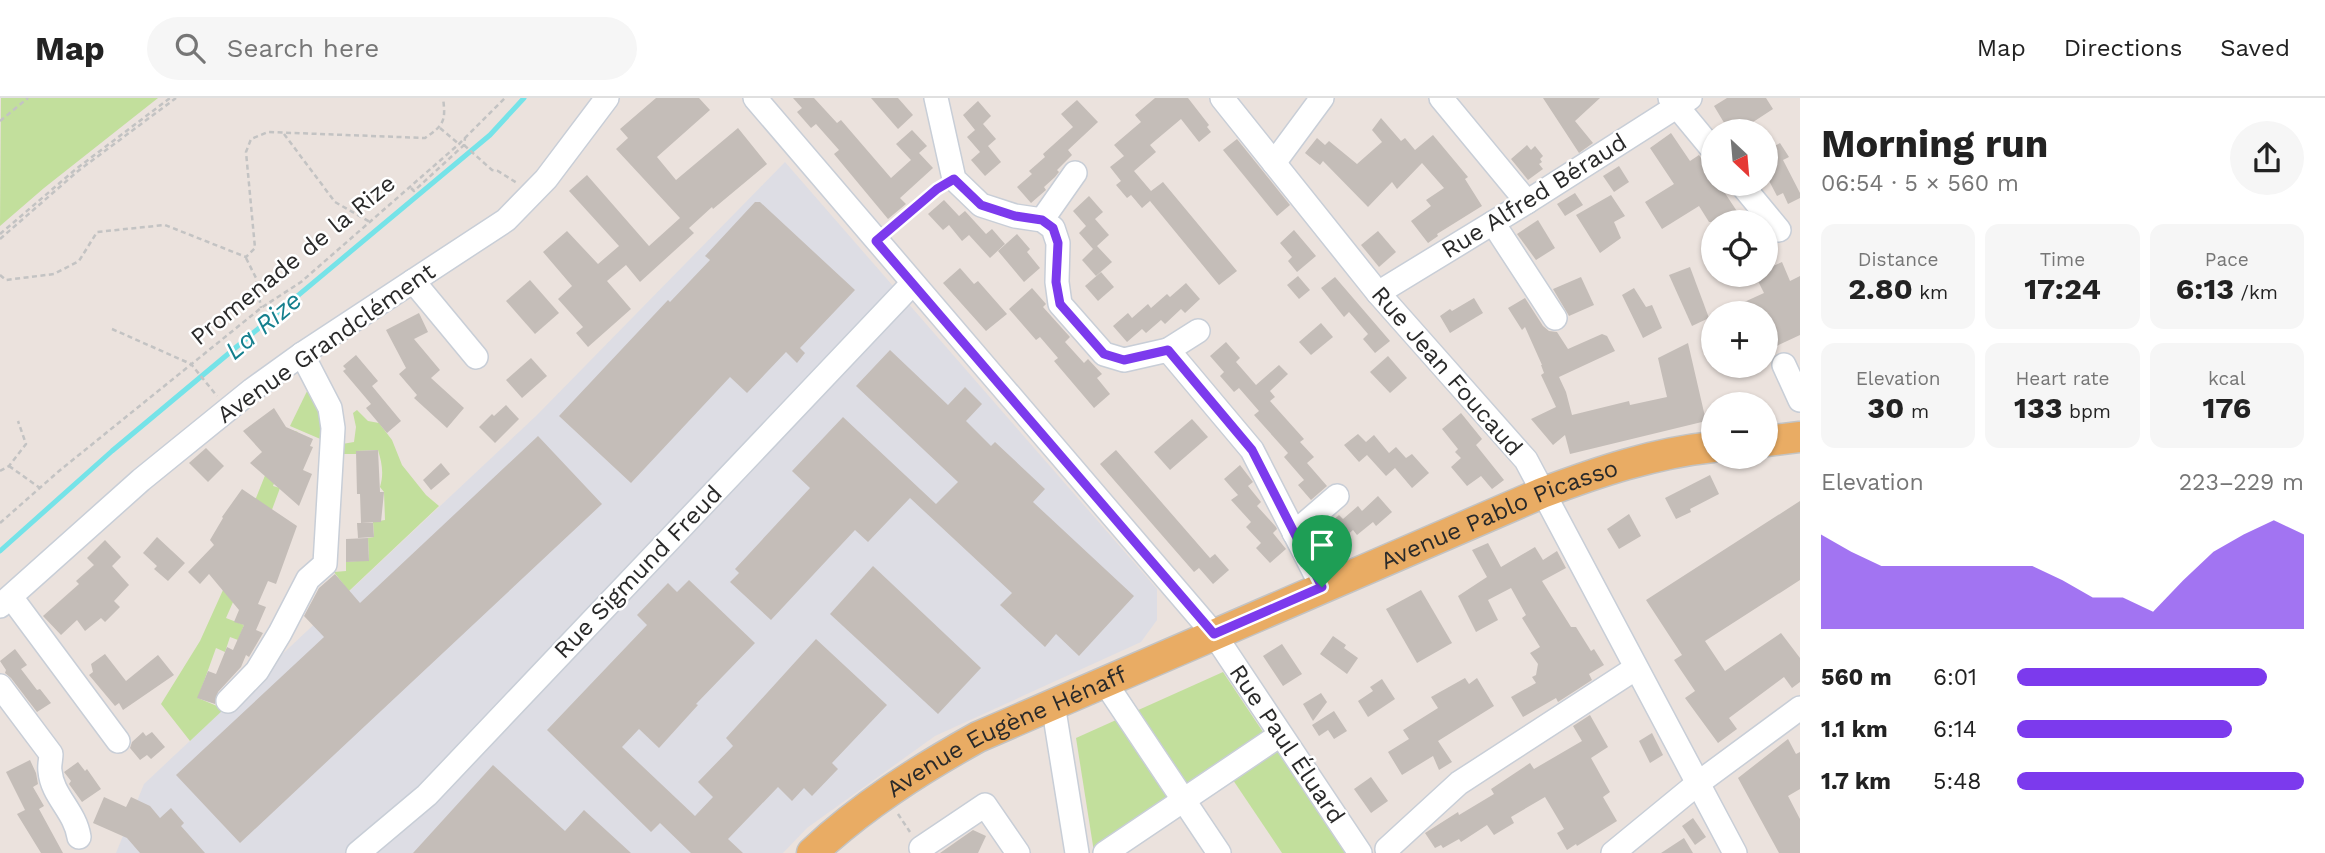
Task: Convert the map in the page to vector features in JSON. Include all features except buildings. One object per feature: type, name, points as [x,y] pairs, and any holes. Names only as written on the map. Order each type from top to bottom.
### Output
[{"type":"main road","points":[[1778,440],[1800,437]]},
{"type":"main road","name":"Avenue Pablo Picasso","points":[[1214,634],[1542,492],[1593,473],[1675,451],[1701,448]]},
{"type":"main road","name":"Avenue Eugène Hénaff","points":[[812,853],[885,794],[978,737],[1214,634]]},
{"type":"street","name":"Avenue Grandclément","points":[[6,602],[152,471],[252,390],[302,354],[506,220],[546,179],[607,98]]},
{"type":"street","name":"Rue Paul Éluard","points":[[755,98],[1214,634],[1360,853]]},
{"type":"street","points":[[936,98],[954,179],[981,205],[1015,216],[1042,220],[1053,228],[1058,243],[1056,282],[1060,304],[1104,354],[1124,360],[1168,350],[1198,331]]},
{"type":"street","name":"Rue Jean Foucaud","points":[[1222,98],[1378,293],[1526,460],[1735,853]]},
{"type":"street","points":[[1274,163],[1322,98]]},
{"type":"street","points":[[1441,98],[1527,202]]},
{"type":"street","points":[[1679,101],[1701,133]]},
{"type":"street","name":"Rue Alfred Béraud","points":[[1378,293],[1527,202],[1679,101]]},
{"type":"street","points":[[1042,220],[1075,173]]},
{"type":"street","points":[[1751,196],[1779,230]]},
{"type":"street","points":[[1493,223],[1555,318]]},
{"type":"street","points":[[413,281],[476,356]]},
{"type":"street","name":"Rue Sigmund Freud","points":[[358,853],[427,794],[912,284]]},
{"type":"street","points":[[1168,350],[1252,450],[1322,587]]},
{"type":"street","points":[[228,701],[257,671],[280,634],[308,579],[325,564],[332,441],[330,408],[302,354]]},
{"type":"street","points":[[1784,365],[1800,400]]},
{"type":"street","points":[[1294,533],[1337,496]]},
{"type":"street","points":[[6,602],[118,741]]},
{"type":"street","points":[[1387,849],[1459,783],[1636,668]]},
{"type":"street","points":[[1104,681],[1219,853]]},
{"type":"street","points":[[0,685],[51,754],[50,771],[54,785],[72,813],[79,837]]},
{"type":"street","points":[[1053,704],[1077,853]]},
{"type":"street","points":[[1613,853],[1698,784],[1800,708]]},
{"type":"street","points":[[1105,853],[1280,735]]},
{"type":"street","points":[[921,848],[985,806],[1018,853]]},
{"type":"path","points":[[0,121],[28,98]]},
{"type":"path","points":[[0,237],[76,169],[170,98]]},
{"type":"path","points":[[0,237],[78,171],[176,98]]},
{"type":"path","points":[[246,257],[255,248],[246,152],[251,139],[268,132],[425,138],[440,128],[445,114],[443,98]]},
{"type":"path","name":"Promenade de la Rize","points":[[0,523],[191,364],[261,308],[301,282],[459,144],[505,98]]},
{"type":"path","points":[[440,128],[459,144]]},
{"type":"path","points":[[284,133],[335,202],[370,222]]},
{"type":"path","points":[[411,187],[414,191],[464,145],[465,138]]},
{"type":"path","points":[[464,145],[492,170],[526,188]]},
{"type":"path","points":[[876,241],[937,189],[954,179]]},
{"type":"path","points":[[0,275],[6,280],[54,274],[79,261],[97,232],[165,225],[246,257],[256,278],[261,308]]},
{"type":"path","points":[[112,329],[191,364],[219,398]]},
{"type":"path","points":[[0,471],[9,466],[26,443],[18,421]]},
{"type":"path","points":[[9,466],[40,488]]},
{"type":"path","points":[[885,794],[921,848]]},
{"type":"shaded area","points":[[785,162],[1157,589],[1157,620],[1141,642],[935,736],[807,828],[783,853],[116,853],[144,784],[536,416]]},
{"type":"green space","points":[[1,98],[158,98],[0,226]]},
{"type":"green space","points":[[311,383],[324,409],[325,441],[290,426]]},
{"type":"green space","points":[[357,410],[368,421],[379,423],[392,440],[402,465],[426,495],[439,506],[313,625],[344,585],[334,572],[346,571],[346,562],[369,560],[368,538],[374,537],[373,522],[385,520],[384,492],[380,487],[382,468],[378,450],[341,454],[342,444],[354,442],[356,427],[353,413]]},
{"type":"green space","points":[[284,428],[298,432],[292,438],[273,486],[280,488],[263,534],[226,618],[244,625],[238,640],[230,637],[225,652],[216,648],[198,698],[224,709],[190,741],[161,704],[200,641],[223,590]]},
{"type":"green space","points":[[1223,672],[1267,738],[1094,852],[1076,738]]},
{"type":"green space","points":[[1280,749],[1350,853],[1282,853],[1233,780]]},
{"type":"waterway","name":"La Rize","points":[[0,551],[112,451],[490,135],[524,98]]},
{"type":"route","points":[[954,179],[981,205],[1015,216],[1042,220],[1053,228],[1058,243],[1056,282],[1060,304],[1104,354],[1124,360],[1168,350],[1252,450],[1322,587],[1214,634],[876,241],[937,189],[954,179]]}]
